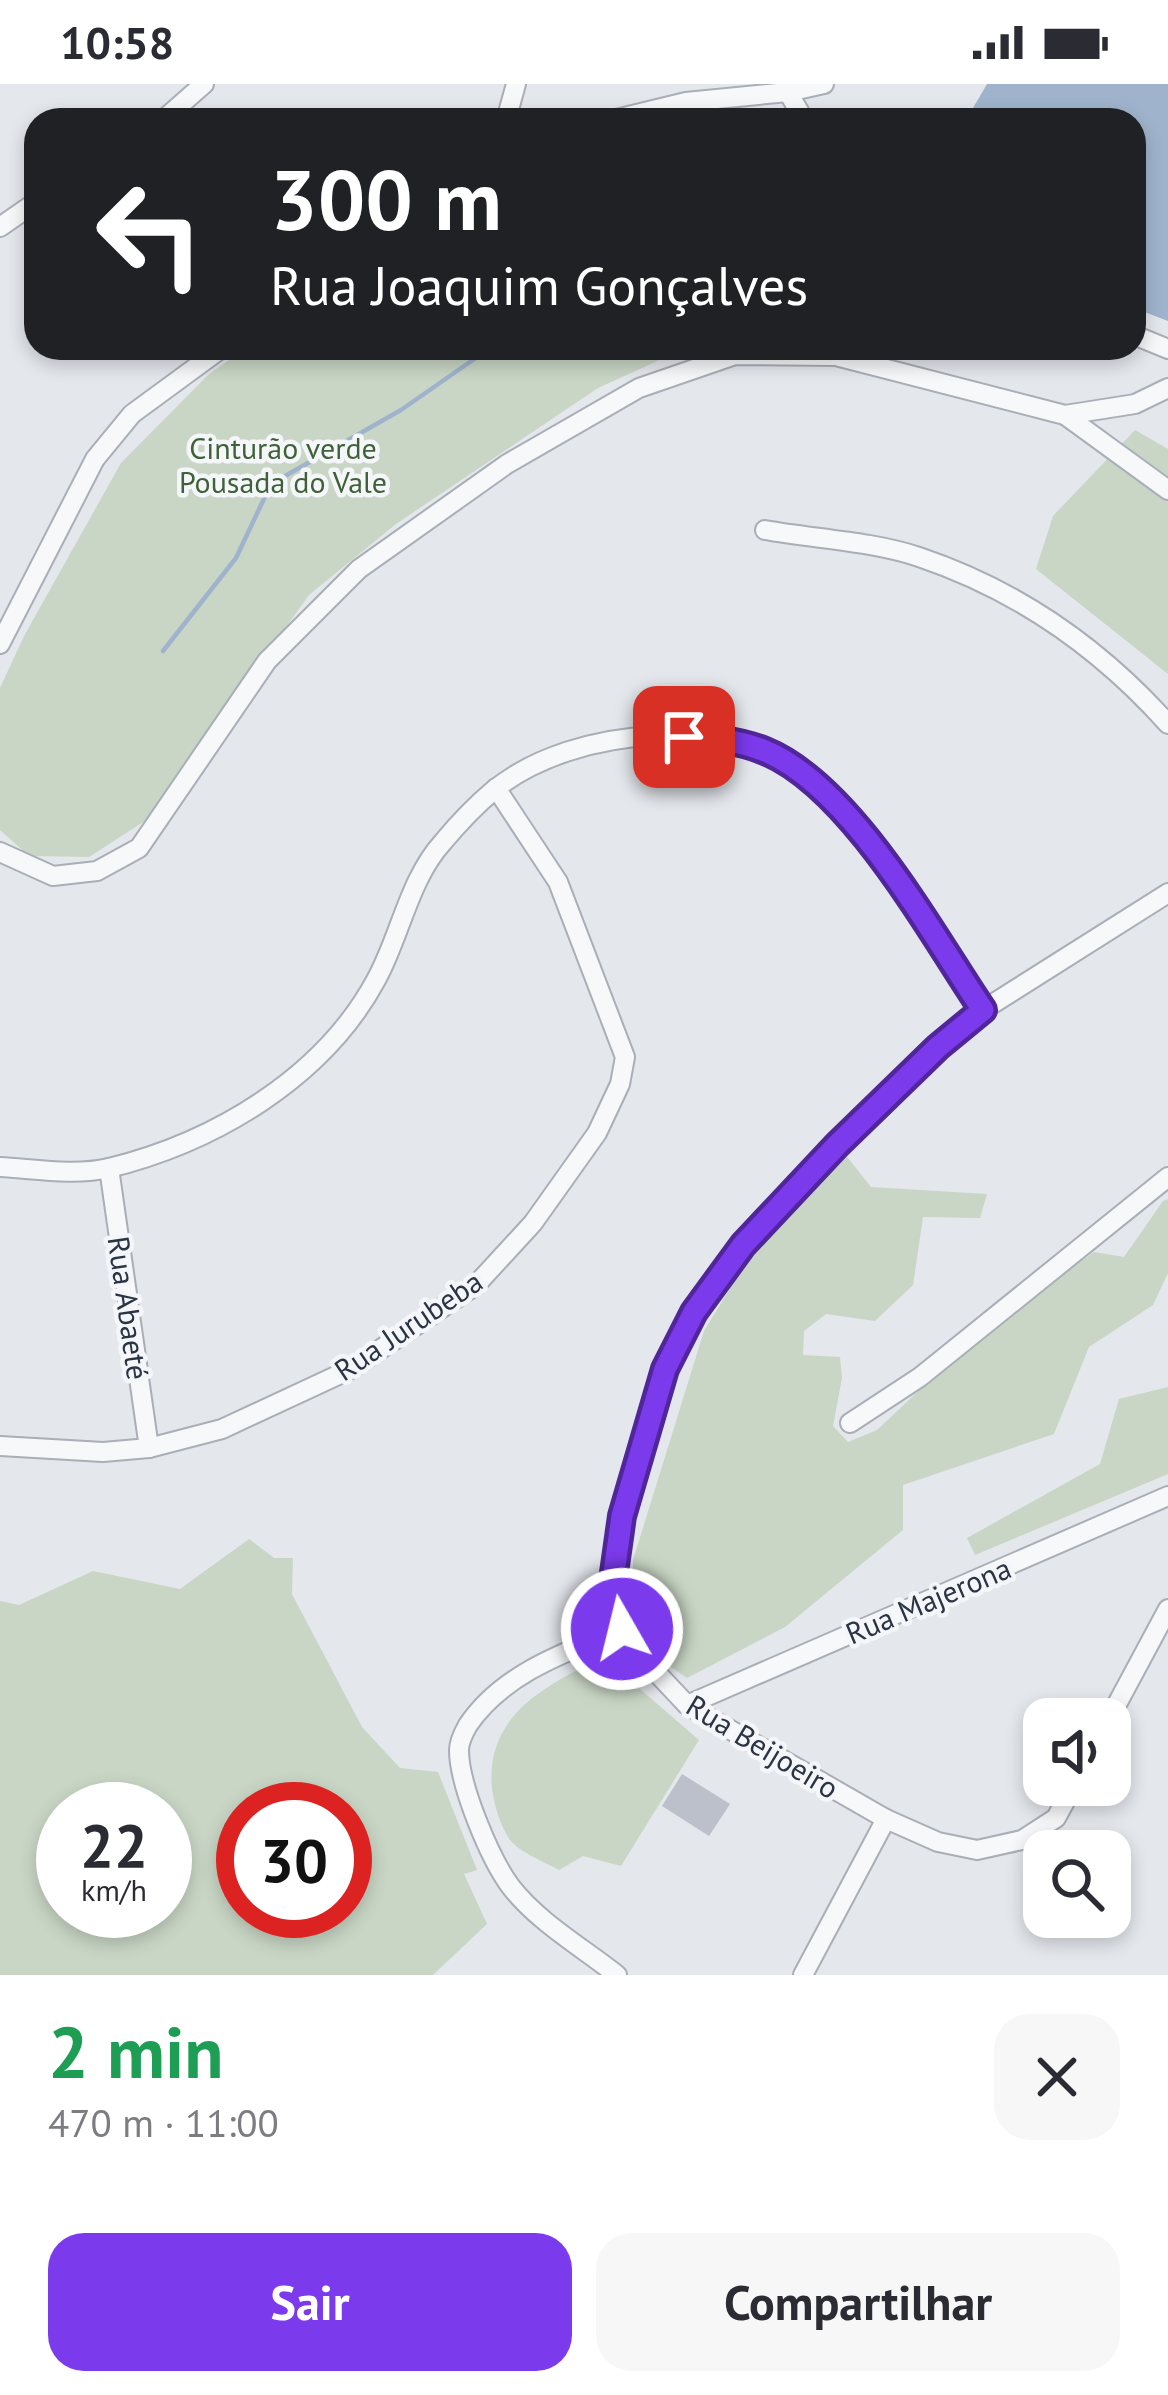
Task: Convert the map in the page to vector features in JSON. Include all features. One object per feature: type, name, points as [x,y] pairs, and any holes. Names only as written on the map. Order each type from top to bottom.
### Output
[{"type":"street","points":[[177,108],[204,84]]},
{"type":"street","points":[[661,108],[824,84]]},
{"type":"street","points":[[788,92],[797,108]]},
{"type":"street","points":[[0,644],[4,622],[95,459],[132,414],[206,360]]},
{"type":"street","points":[[0,852],[53,876],[97,871],[139,848],[267,661],[359,568],[507,464],[640,388],[721,360]]},
{"type":"street","points":[[852,360],[1065,415],[1168,490]]},
{"type":"street","points":[[1065,415],[1135,404],[1168,388]]},
{"type":"street","points":[[765,530],[915,556],[1014,596],[1129,680],[1168,724]]},
{"type":"street","points":[[0,1167],[77,1172],[109,1168],[183,1141],[269,1100],[344,1033],[378,978],[439,846],[496,788],[564,752],[640,736],[728,739],[768,752],[813,779],[836,802],[983,1010]]},
{"type":"street","name":"Rua Jurubeba","points":[[0,1446],[103,1452],[148,1448],[222,1429],[351,1369],[476,1285],[533,1223],[597,1132],[620,1084],[625,1057],[558,882],[496,788]]},
{"type":"street","points":[[617,1975],[512,1888],[492,1853],[469,1791],[458,1746],[468,1725],[508,1684],[563,1653],[622,1629],[612,1587],[622,1516],[665,1369],[694,1312],[743,1245],[938,1047],[983,1010],[1168,893]]},
{"type":"street","name":"Rua Abaeté","points":[[109,1168],[148,1448]]},
{"type":"street","points":[[850,1423],[920,1377],[1168,1178]]},
{"type":"street","name":"Rua Majerona","points":[[688,1705],[1167,1498]]},
{"type":"street","points":[[1120,1698],[1168,1609]]},
{"type":"street","name":"Rua Beijoeiro","points":[[622,1629],[638,1653],[688,1705],[886,1819],[938,1842],[977,1850],[1022,1840],[1056,1817],[1062,1806]]},
{"type":"street","points":[[803,1975],[886,1819]]},
{"type":"green space","name":"Cinturão verde Pousada do Vale","points":[[229,360],[660,360],[598,388],[396,524],[309,595],[148,819],[89,857],[29,856],[0,830],[0,688],[121,463],[210,373]]},
{"type":"green space","points":[[1135,430],[1168,449],[1168,674],[1036,569],[1053,516]]},
{"type":"green space","points":[[844,1153],[871,1187],[987,1194],[980,1218],[923,1217],[913,1285],[875,1321],[826,1314],[804,1331],[803,1355],[840,1357],[842,1378],[833,1426],[848,1442],[877,1430],[979,1334],[1094,1252],[1124,1257],[1168,1199],[1168,1273],[1153,1305],[1089,1347],[1054,1434],[903,1485],[903,1530],[785,1627],[687,1678],[649,1652],[633,1594],[633,1560],[704,1331],[752,1252],[791,1200]]},
{"type":"green space","points":[[1168,1387],[1168,1474],[975,1555],[967,1538],[1100,1464],[1119,1399]]},
{"type":"green space","points":[[249,1539],[274,1558],[293,1558],[292,1594],[362,1727],[400,1768],[438,1772],[477,1870],[464,1874],[487,1924],[433,1975],[0,1975],[0,1601],[19,1605],[93,1571],[180,1589]]},
{"type":"green space","points":[[603,1657],[699,1740],[621,1866],[583,1856],[559,1870],[507,1836],[493,1795],[492,1763],[498,1741],[523,1706],[560,1679]]},
{"type":"water","points":[[987,84],[1168,84],[1168,321],[1146,313],[1146,108],[973,108]]},
{"type":"building","points":[[682,1774],[730,1804],[709,1836],[662,1806]]},
{"type":"waterway","points":[[163,651],[236,558],[271,484],[401,410],[473,360]]},
{"type":"route","points":[[622,1629],[612,1587],[622,1516],[665,1369],[694,1312],[743,1245],[837,1145],[983,1010],[860,832],[813,779],[768,752],[728,739],[684,737]]}]
